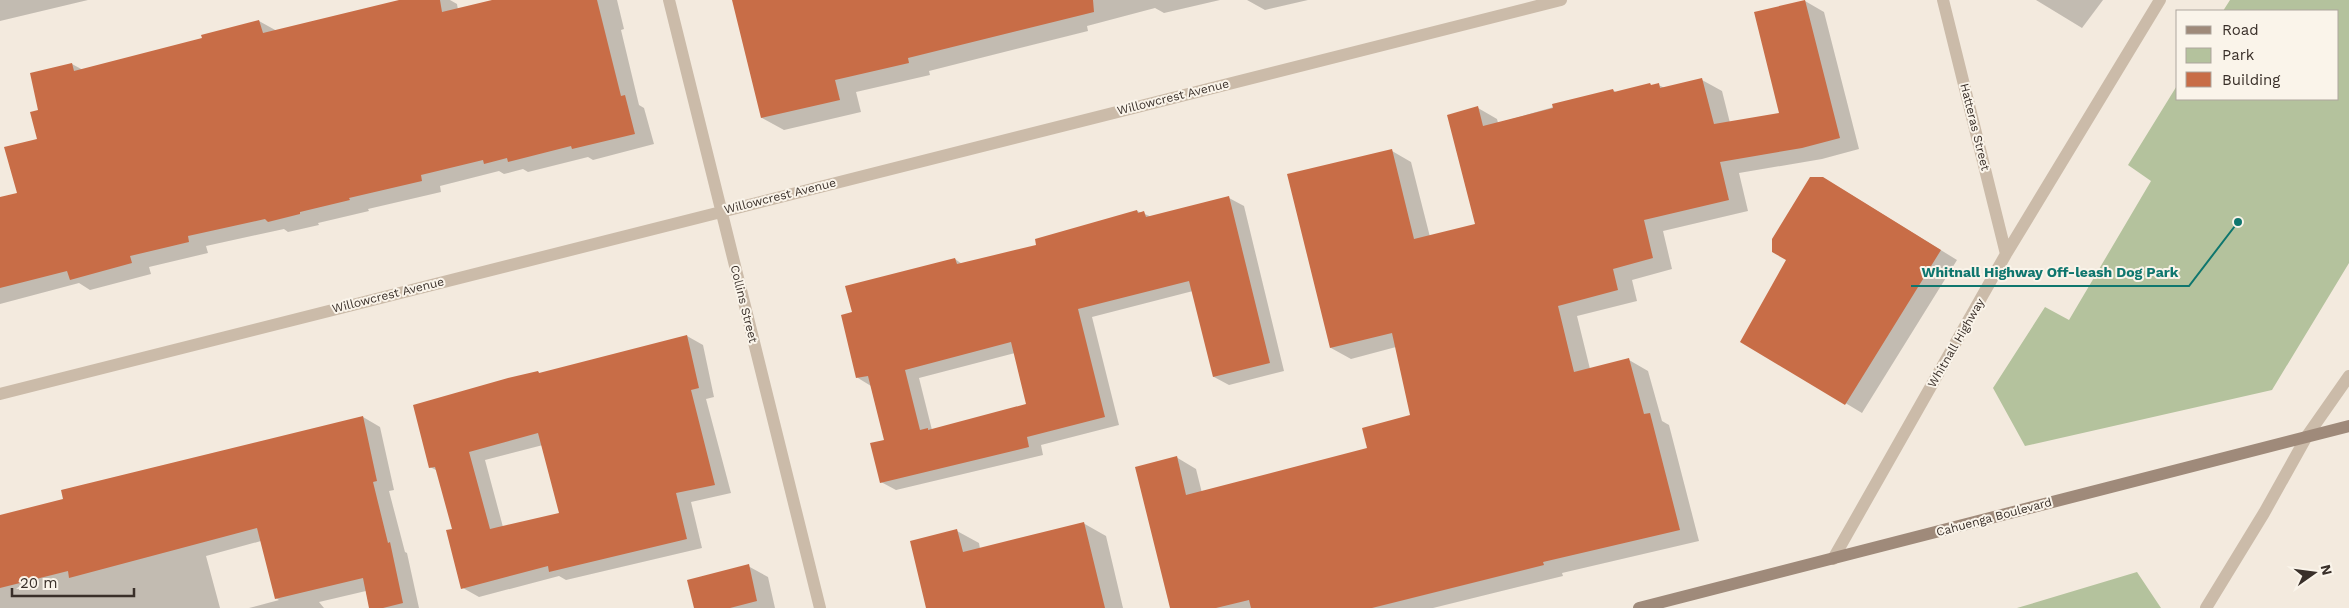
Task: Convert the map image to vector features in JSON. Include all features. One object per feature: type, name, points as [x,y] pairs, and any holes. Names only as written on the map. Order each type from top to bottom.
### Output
[{"type":"main road","name":"Cahuenga Boulevard","points":[[1639,608],[2349,426]]},
{"type":"street","name":"Collins Street","points":[[669,0],[820,608]]},
{"type":"street","name":"Willowcrest Avenue","points":[[0,394],[721,210],[1561,0]]},
{"type":"street","name":"Hatteras Street","points":[[1944,0],[2006,254]]},
{"type":"street","name":"Whitnall Highway","points":[[1833,559],[2006,254],[2160,0]]},
{"type":"street","points":[[2206,608],[2264,513],[2307,436],[2349,376]]},
{"type":"green space","points":[[2230,0],[2349,0],[2349,263],[2272,390],[2025,446],[1993,388],[2045,307],[2069,320],[2151,181],[2128,165],[2176,87],[2176,100],[2339,100],[2339,10],[2224,10]]},
{"type":"green space","points":[[2137,572],[2161,608],[2017,608]]},
{"type":"building","points":[[399,0],[440,0],[442,12],[492,0],[597,0],[621,96],[625,95],[635,134],[572,149],[571,146],[508,162],[507,158],[484,164],[483,160],[421,175],[422,181],[349,198],[350,200],[300,212],[300,214],[268,222],[265,219],[188,236],[189,242],[130,256],[132,263],[70,280],[67,271],[0,288],[0,197],[17,193],[4,147],[37,139],[30,112],[38,110],[30,73],[72,63],[74,71],[202,38],[201,35],[259,20],[263,33]]},
{"type":"building","points":[[732,0],[1093,0],[1094,12],[908,58],[909,63],[835,80],[840,100],[761,118]]},
{"type":"building","points":[[1805,0],[1840,138],[1802,148],[1720,162],[1729,200],[1644,220],[1653,258],[1613,269],[1618,290],[1558,306],[1574,372],[1629,358],[1644,414],[1650,413],[1680,530],[1543,562],[1544,565],[1372,608],[1251,608],[1249,600],[1216,608],[1170,608],[1135,467],[1177,456],[1186,495],[1367,448],[1362,428],[1410,415],[1392,333],[1330,348],[1287,174],[1392,149],[1414,239],[1475,224],[1447,115],[1478,106],[1483,126],[1553,108],[1552,104],[1613,89],[1614,92],[1650,83],[1651,85],[1659,83],[1660,88],[1702,78],[1714,124],[1779,113],[1754,12]]},
{"type":"building","points":[[1810,177],[1823,177],[1941,250],[1845,405],[1740,342],[1786,260],[1772,252],[1772,239]]},
{"type":"building","points":[[1229,196],[1270,363],[1213,377],[1189,281],[1078,309],[1105,417],[1027,437],[1029,447],[880,483],[870,443],[884,440],[868,376],[856,378],[841,315],[852,312],[845,286],[955,258],[957,264],[1036,245],[1035,239],[1137,210],[1138,213],[1144,211],[1146,217]],"holes":[[[1011,342],[1026,404],[928,430],[928,428],[920,430],[905,370]]]},
{"type":"building","points":[[687,335],[699,388],[691,390],[715,485],[676,493],[687,539],[549,572],[548,566],[461,589],[446,530],[452,529],[435,467],[429,468],[413,405],[508,378],[538,371],[539,373]],"holes":[[[538,433],[559,513],[490,529],[469,452]]]},
{"type":"building","points":[[363,416],[377,481],[373,482],[388,543],[390,542],[403,603],[383,608],[369,608],[363,578],[275,599],[257,528],[69,578],[68,571],[0,588],[0,515],[63,499],[61,490]]},
{"type":"building","points":[[1084,522],[1105,608],[926,608],[910,541],[957,529],[963,552]]},
{"type":"building","points":[[749,564],[757,601],[730,608],[694,608],[687,580]]},
{"type":"place","name":"Whitnall Highway Off-leash Dog Park","points":[[2238,222]]}]
